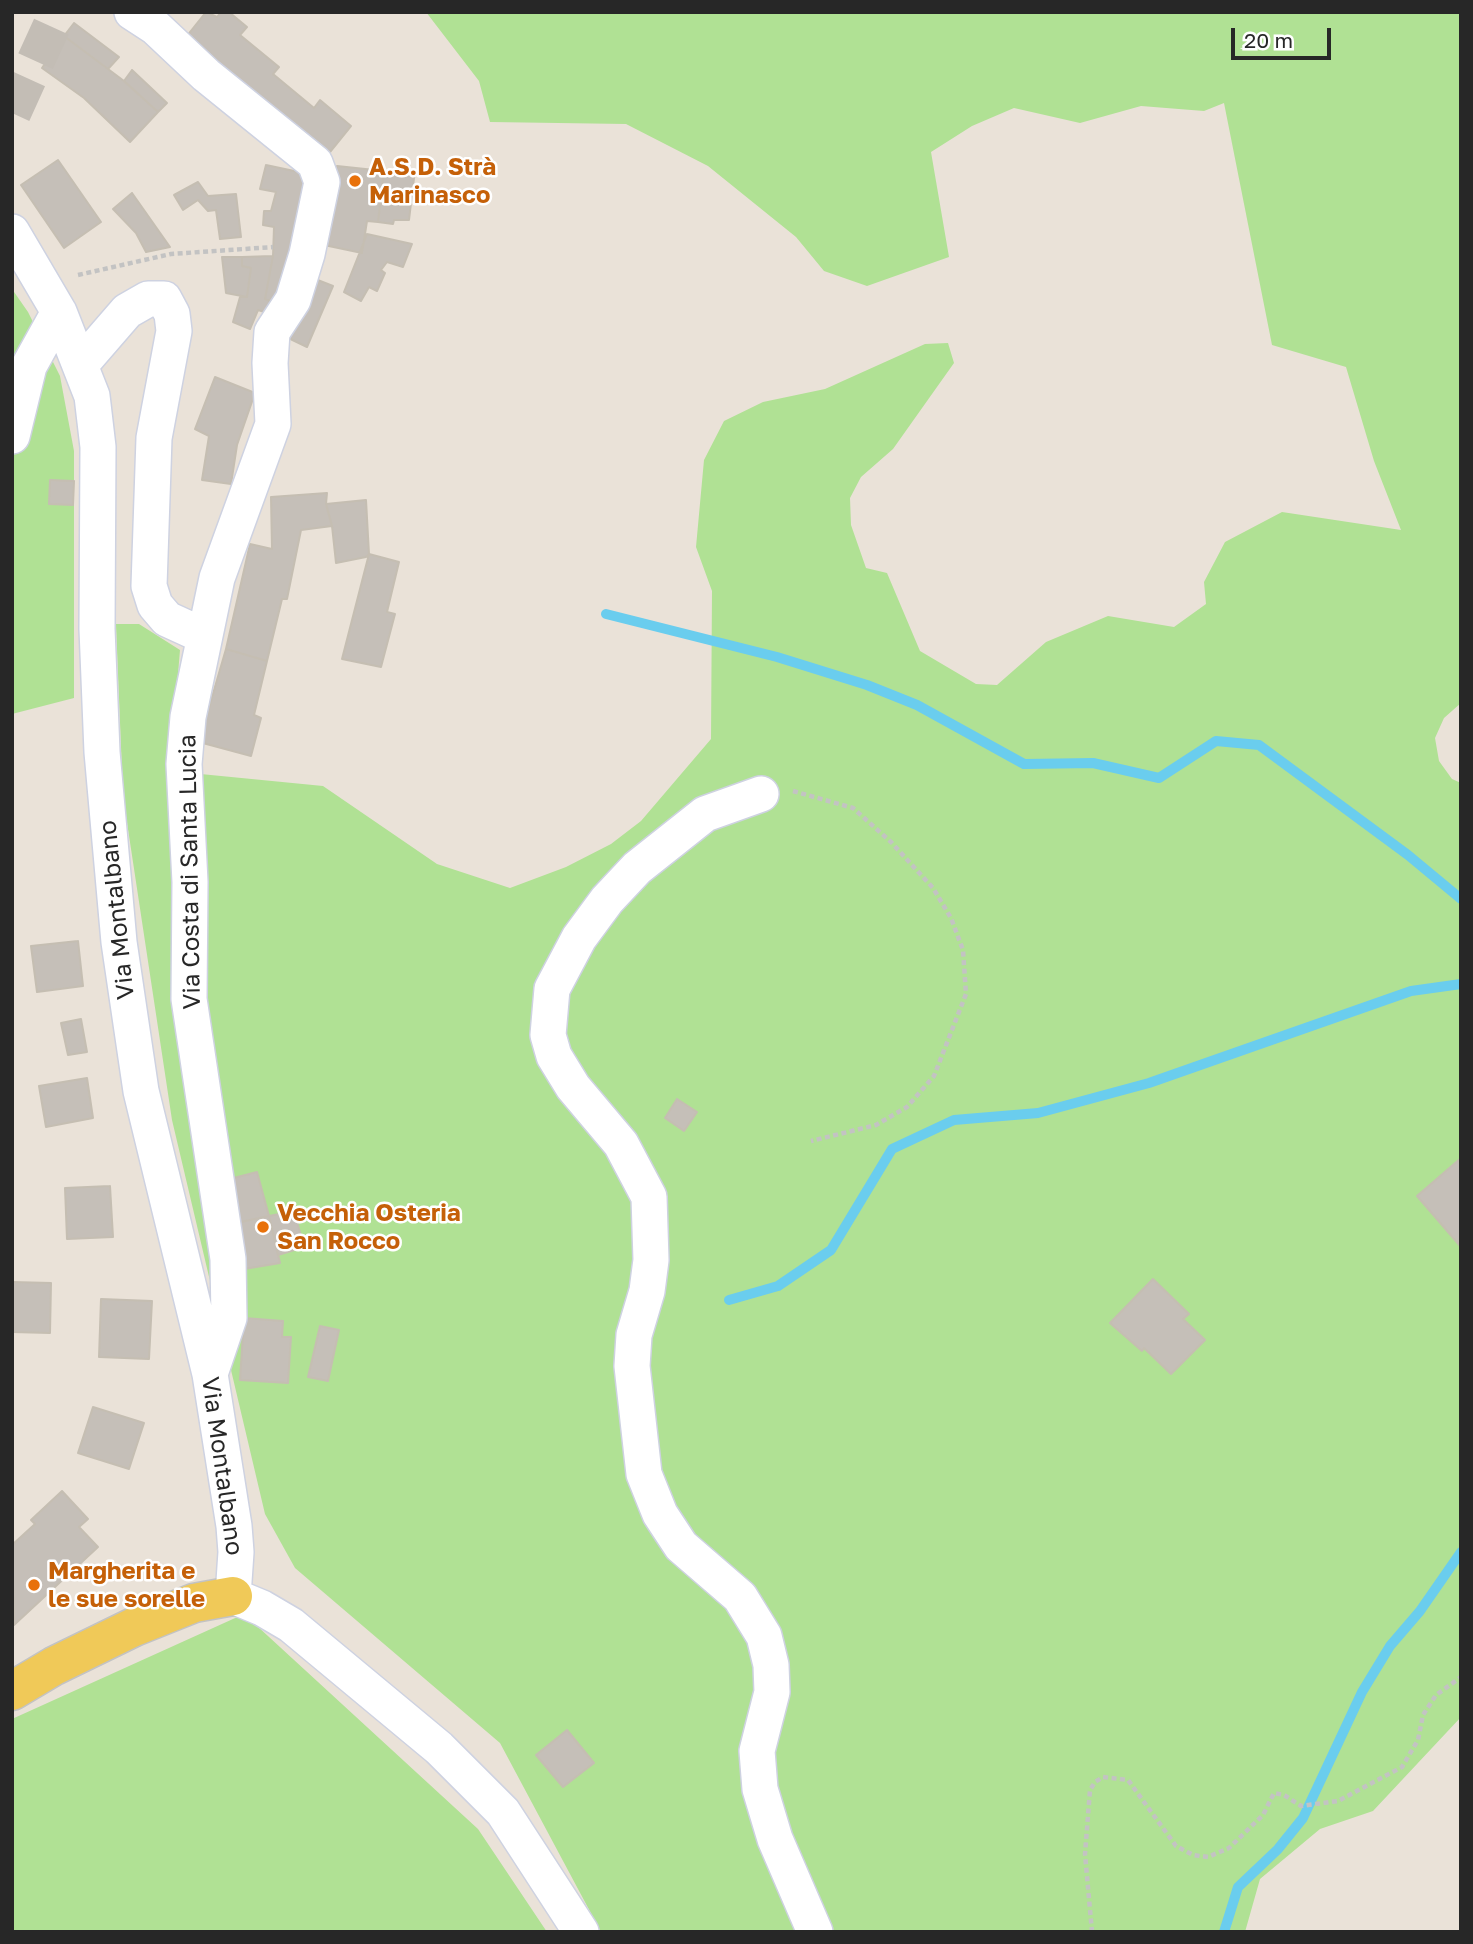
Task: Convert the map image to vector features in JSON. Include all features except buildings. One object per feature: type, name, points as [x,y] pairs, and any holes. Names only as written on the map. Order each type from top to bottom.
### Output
[{"type":"main road","points":[[12,1691],[54,1666],[134,1628],[194,1603],[233,1596]]},
{"type":"street","name":"Via Costa di Santa Lucia","points":[[132,12],[155,27],[206,75],[315,163],[322,182],[307,254],[293,300],[272,332],[272,424],[217,578],[188,717],[184,764],[190,882],[190,999],[228,1259],[229,1318],[210,1374]]},
{"type":"street","name":"Via Montalbano","points":[[12,232],[51,298],[82,363],[92,396],[98,447],[97,629],[101,740],[127,1009],[141,1091],[210,1374],[234,1526],[236,1552],[233,1596]]},
{"type":"street","points":[[12,436],[29,366],[51,298]]},
{"type":"street","points":[[82,363],[137,303],[148,299],[164,299],[172,314],[174,331],[154,438],[149,586],[155,605],[167,619],[191,630],[205,632]]},
{"type":"street","points":[[761,794],[705,814],[637,868],[607,900],[579,938],[552,989],[548,1035],[554,1056],[567,1077],[621,1144],[649,1197],[651,1261],[647,1291],[634,1335],[632,1366],[644,1474],[660,1514],[681,1546],[740,1597],[764,1636],[771,1665],[772,1692],[757,1751],[760,1789],[779,1850],[815,1932]]},
{"type":"street","points":[[233,1596],[262,1608],[291,1625],[439,1748],[503,1812],[581,1932]]},
{"type":"street","points":[[560,1896],[607,1932]]},
{"type":"path","points":[[51,298],[171,254],[273,247]]},
{"type":"path","points":[[761,794],[785,790],[811,794],[853,808],[891,842],[933,888],[951,918],[963,950],[967,994],[934,1076],[907,1107],[876,1125],[811,1141]]},
{"type":"path","points":[[1092,1932],[1085,1854],[1090,1790],[1095,1782],[1103,1777],[1128,1780],[1176,1846],[1193,1855],[1208,1857],[1229,1848],[1263,1815],[1274,1793],[1284,1795],[1301,1806],[1338,1801],[1402,1767],[1418,1740],[1423,1715],[1436,1695],[1461,1677]]},
{"type":"green space","points":[[426,12],[1461,12],[1461,703],[1444,718],[1435,738],[1439,761],[1452,779],[1461,783],[1461,1717],[1373,1811],[1320,1829],[1260,1879],[1245,1932],[601,1932],[500,1743],[295,1568],[265,1514],[172,1120],[123,796],[116,624],[139,624],[180,650],[170,771],[323,786],[437,864],[510,888],[566,867],[611,844],[641,821],[711,739],[712,591],[696,547],[704,460],[724,421],[763,402],[825,389],[925,344],[948,343],[954,363],[893,449],[861,477],[850,498],[851,525],[866,568],[887,573],[920,651],[976,684],[997,685],[1046,642],[1108,616],[1174,627],[1206,604],[1204,582],[1225,542],[1282,512],[1401,530],[1374,461],[1346,367],[1272,345],[1224,103],[1204,111],[1141,106],[1080,123],[1014,108],[972,126],[931,152],[949,257],[867,286],[824,271],[796,237],[708,166],[626,124],[490,122],[479,81]]},
{"type":"green space","points":[[12,289],[28,312],[60,376],[74,451],[74,698],[12,714]]},
{"type":"green space","points":[[244,1614],[478,1829],[547,1932],[12,1932],[12,1719]]},
{"type":"waterway","points":[[606,614],[777,657],[867,685],[917,705],[1024,764],[1093,763],[1159,778],[1216,741],[1259,745],[1408,855],[1461,899]]},
{"type":"waterway","points":[[729,1300],[778,1286],[831,1250],[892,1149],[954,1120],[1038,1113],[1149,1083],[1411,991],[1461,984]]},
{"type":"waterway","points":[[1224,1932],[1238,1887],[1278,1849],[1303,1818],[1362,1692],[1390,1646],[1420,1611],[1461,1552]]},
{"type":"tunnel","points":[[12,113],[58,12]]},
{"type":"place","name":"A.S.D. Strà Marinasco","points":[[355,181]]},
{"type":"place","name":"Vecchia Osteria San Rocco","points":[[263,1227]]},
{"type":"place","name":"Margherita e le sue sorelle","points":[[34,1585]]}]
